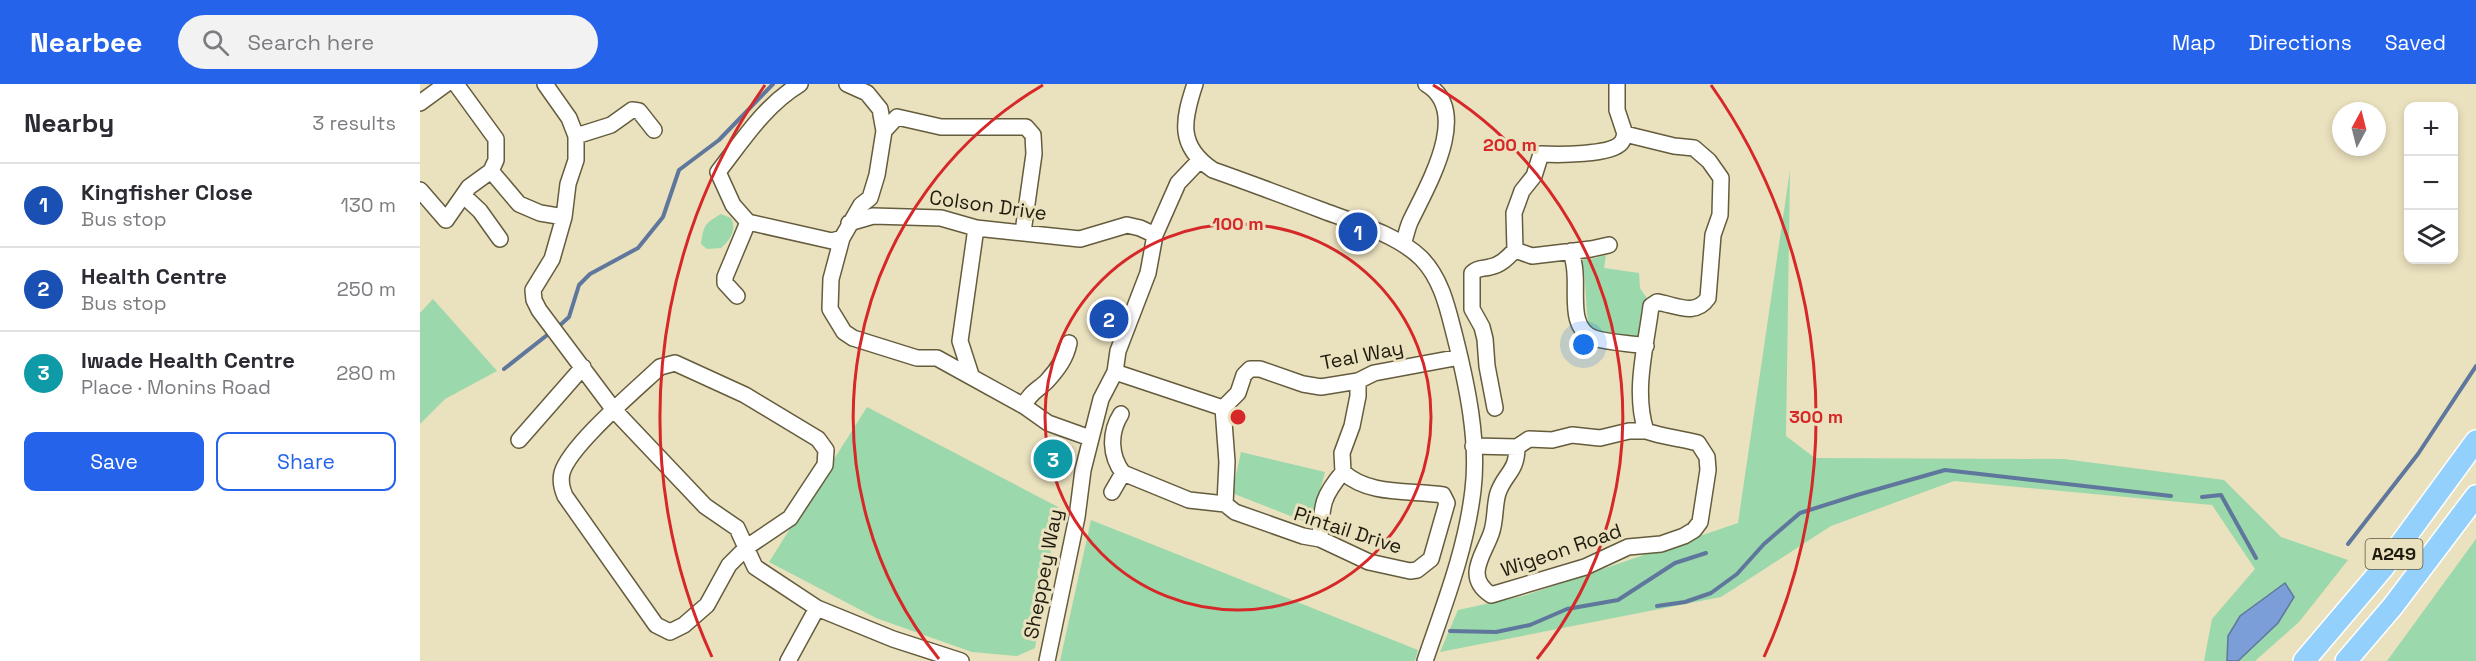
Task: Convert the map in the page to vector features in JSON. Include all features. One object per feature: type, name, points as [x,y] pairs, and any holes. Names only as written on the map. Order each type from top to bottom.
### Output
[{"type":"highway","name":"A249","points":[[2304,661],[2384,568],[2476,441]]},
{"type":"highway","name":"A249","points":[[2346,661],[2393,606],[2476,496]]},
{"type":"street","points":[[420,103],[446,84]]},
{"type":"street","points":[[420,190],[446,220],[470,187],[491,171],[496,160],[496,139],[456,84]]},
{"type":"street","points":[[545,84],[569,118],[576,136],[576,160],[568,184],[564,217],[552,259],[534,290],[534,300],[539,310],[614,410],[705,506],[737,528],[755,567],[817,608],[922,655],[961,661]]},
{"type":"street","points":[[800,84],[781,95],[765,111],[718,172],[733,205],[748,222],[832,242],[842,238]]},
{"type":"street","points":[[847,84],[867,93],[880,109],[884,131],[877,175],[870,198],[861,205],[849,223],[842,238],[831,279],[830,309],[844,332],[853,338],[916,358],[937,358],[1024,406],[1048,423],[1090,438]]},
{"type":"street","points":[[1195,84],[1185,127],[1191,151],[1199,161],[1213,170],[1352,221],[1402,243],[1422,259],[1439,284],[1460,357],[1473,446],[1473,488],[1468,524],[1457,567],[1425,661]]},
{"type":"street","points":[[1402,243],[1409,223],[1425,197],[1445,137],[1446,110],[1432,88],[1426,84]]},
{"type":"street","points":[[1496,408],[1487,366],[1485,339],[1482,327],[1472,309],[1472,273],[1476,269],[1491,267],[1504,261],[1515,249],[1514,213],[1522,191],[1534,176],[1541,154],[1579,153],[1612,148],[1621,144],[1625,134],[1617,110],[1617,84]]},
{"type":"street","points":[[576,136],[611,125],[632,110],[639,111],[654,130]]},
{"type":"street","points":[[884,131],[897,117],[941,127],[1026,127],[1033,135],[1034,154],[1023,232]]},
{"type":"street","points":[[1473,446],[1517,447],[1529,439],[1552,440],[1572,435],[1600,438],[1629,431],[1646,431],[1640,411],[1639,387],[1651,306],[1657,302],[1693,310],[1703,306],[1708,298],[1713,236],[1721,206],[1721,178],[1709,161],[1694,148],[1674,146],[1625,134]]},
{"type":"street","name":"Sheppey Way","points":[[1047,661],[1077,517],[1090,438],[1101,399],[1115,372],[1118,351],[1148,273],[1155,235],[1178,183],[1199,161]]},
{"type":"street","points":[[491,171],[519,204],[540,213],[564,217]]},
{"type":"street","points":[[464,196],[480,212],[500,239]]},
{"type":"street","name":"Colson Drive","points":[[849,223],[873,216],[941,218],[976,228],[1080,239],[1127,225],[1155,235]]},
{"type":"street","points":[[737,296],[724,283],[748,222]]},
{"type":"street","points":[[971,375],[960,341],[976,228]]},
{"type":"street","points":[[1515,249],[1532,256],[1609,245]]},
{"type":"street","points":[[1571,251],[1575,274],[1576,311],[1579,326],[1584,333],[1595,338],[1646,346]]},
{"type":"street","points":[[937,358],[960,341]]},
{"type":"street","points":[[1024,406],[1026,398],[1047,381],[1066,357],[1069,343]]},
{"type":"street","name":"Teal Way","points":[[1223,408],[1238,393],[1244,375],[1250,369],[1260,369],[1303,384],[1321,387],[1358,381],[1374,373],[1460,357]]},
{"type":"street","points":[[675,363],[745,395],[818,439],[826,450],[825,465],[790,518],[747,547],[729,565],[707,604],[684,625],[670,632],[656,625],[565,496],[561,485],[562,473],[567,462],[590,433],[614,410],[660,367],[675,363]]},
{"type":"street","points":[[519,440],[583,367]]},
{"type":"street","points":[[1115,372],[1223,408],[1227,462],[1225,504]]},
{"type":"street","points":[[1320,539],[1322,510],[1327,490],[1343,472],[1342,453],[1352,426],[1358,396],[1358,381]]},
{"type":"street","points":[[1112,492],[1123,473],[1113,457],[1112,443],[1117,420],[1121,414]]},
{"type":"street","name":"Wigeon Road","points":[[1517,447],[1516,466],[1498,491],[1492,532],[1478,560],[1478,577],[1482,589],[1491,595],[1585,567],[1628,547],[1661,544],[1694,530],[1700,522],[1703,508],[1708,470],[1707,457],[1698,443],[1664,438],[1646,431]]},
{"type":"street","name":"Pintail Drive","points":[[1123,473],[1189,500],[1225,504],[1235,512],[1272,527],[1320,539],[1369,562],[1398,570],[1417,570],[1431,559],[1447,503],[1443,495],[1369,487],[1352,480],[1343,472]]},
{"type":"street","points":[[788,661],[817,608]]},
{"type":"green space","points":[[1790,170],[1786,436],[1815,458],[2064,459],[2224,480],[2281,537],[2348,560],[2299,622],[2255,661],[2204,661],[2212,619],[2255,569],[2212,505],[1954,481],[1831,526],[1721,597],[1440,652],[1458,610],[1523,596],[1738,523]]},
{"type":"green space","points":[[721,214],[731,218],[732,234],[721,248],[707,249],[701,244],[704,229],[708,223]]},
{"type":"green space","points":[[1606,255],[1604,268],[1639,273],[1640,288],[1650,303],[1643,332],[1636,337],[1600,332],[1589,327],[1582,262],[1585,257],[1591,259]]},
{"type":"green space","points":[[433,299],[497,371],[445,399],[420,424],[420,313]]},
{"type":"green space","points":[[867,407],[1058,507],[1035,648],[1017,656],[972,652],[876,618],[769,562]]},
{"type":"green space","points":[[1241,452],[1325,472],[1311,524],[1232,493]]},
{"type":"green space","points":[[1091,520],[1418,650],[1415,661],[1060,661]]},
{"type":"green space","points":[[2476,539],[2476,661],[2387,661]]},
{"type":"water","points":[[2285,583],[2294,597],[2278,623],[2238,661],[2227,661],[2228,636],[2240,616]]},
{"type":"waterway","points":[[557,328],[569,317],[579,285],[590,274],[638,248],[663,217],[679,170],[719,140],[773,84]]},
{"type":"waterway","points":[[504,369],[551,332]]},
{"type":"waterway","points":[[2348,544],[2418,454],[2476,366]]},
{"type":"waterway","points":[[1657,606],[1685,602],[1711,593],[1737,574],[1764,544],[1800,513],[1945,470],[2171,496]]},
{"type":"waterway","points":[[2202,497],[2221,495],[2256,558]]},
{"type":"waterway","points":[[1450,631],[1496,632],[1530,625],[1567,609],[1618,600],[1675,563],[1706,553]]},
{"type":"place","name":"Kingfisher Close","points":[[1358,232]]},
{"type":"place","name":"Health Centre","points":[[1109,319]]},
{"type":"place","name":"Iwade Health Centre","points":[[1053,459]]}]
